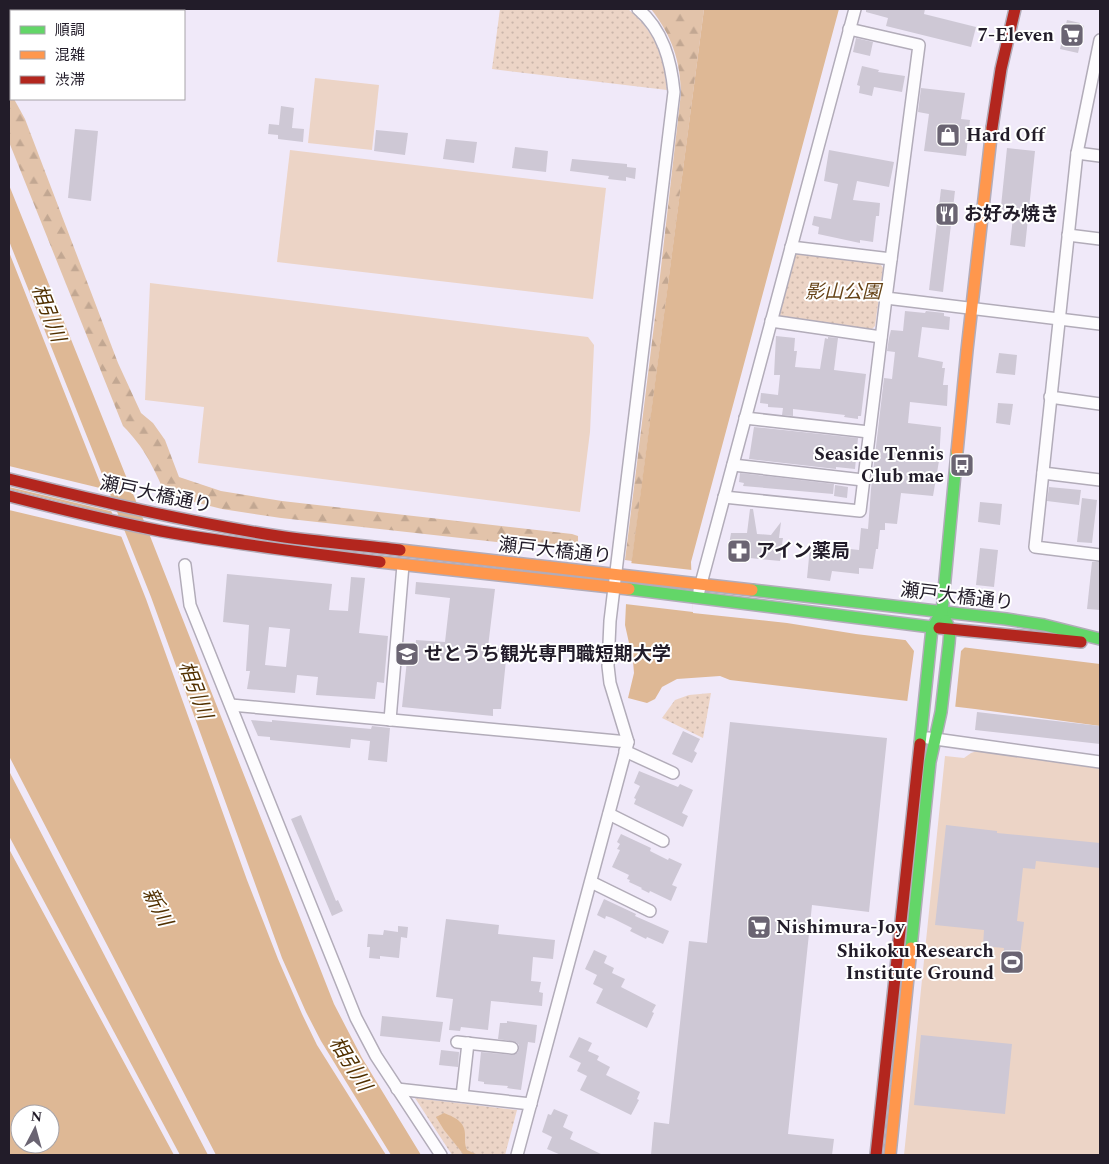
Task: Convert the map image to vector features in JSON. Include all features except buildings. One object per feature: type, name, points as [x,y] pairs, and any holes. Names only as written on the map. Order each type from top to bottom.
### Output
[{"type":"street","points":[[517,1155],[626,747],[610,683],[608,666],[615,574],[674,92],[666,51],[656,29],[638,9]]},
{"type":"street","points":[[695,598],[697,584],[746,418],[855,9]]},
{"type":"street","points":[[876,1155],[930,640],[932,628],[942,612],[971,309],[994,110],[1015,9]]},
{"type":"street","points":[[724,497],[860,511],[919,45],[849,29]]},
{"type":"street","points":[[1100,40],[1096,74],[1077,153],[1035,547],[1100,555]]},
{"type":"street","points":[[1077,153],[1100,156]]},
{"type":"street","points":[[1068,235],[1100,239]]},
{"type":"street","points":[[791,247],[891,259]]},
{"type":"street","points":[[886,298],[1100,324]]},
{"type":"street","points":[[771,321],[881,336]]},
{"type":"street","points":[[1050,397],[1100,404]]},
{"type":"street","points":[[746,418],[869,432]]},
{"type":"street","points":[[732,465],[863,480]]},
{"type":"street","points":[[1043,473],[1100,480]]},
{"type":"street","name":"瀬戸大橋通り","points":[[9,479],[78,497],[174,518],[290,538],[942,612],[1044,625],[1100,639]]},
{"type":"street","name":"瀬戸大橋通り","points":[[9,496],[90,516],[181,535],[279,550],[627,589],[932,628],[1100,643]]},
{"type":"street","points":[[185,564],[190,605],[356,1018],[376,1056],[441,1155]]},
{"type":"street","points":[[390,720],[403,565]]},
{"type":"street","points":[[890,1155],[930,762],[940,712],[949,643],[950,630],[942,612]]},
{"type":"street","points":[[231,705],[390,720],[626,747],[673,773]]},
{"type":"street","points":[[919,737],[1100,762]]},
{"type":"street","points":[[609,814],[663,841]]},
{"type":"street","points":[[591,882],[650,911]]},
{"type":"street","points":[[462,1096],[463,1042],[512,1048]]},
{"type":"street","points":[[397,1089],[531,1104]]},
{"type":"green space","points":[[500,9],[628,9],[652,36],[660,55],[667,90],[492,69]]},
{"type":"green space","points":[[651,9],[704,9],[632,561],[625,560],[681,93],[679,70],[674,49]]},
{"type":"green space","points":[[315,78],[379,85],[372,150],[308,143]]},
{"type":"green space","points":[[9,90],[10,100],[15,100],[25,119],[118,363],[141,413],[153,423],[165,440],[179,477],[221,491],[282,501],[572,534],[578,536],[578,545],[573,549],[523,545],[281,518],[222,509],[166,495],[143,450],[123,426],[9,142]]},
{"type":"green space","points":[[290,150],[606,188],[593,299],[277,262]]},
{"type":"green space","name":"影山公園","points":[[797,252],[879,262],[883,268],[875,326],[871,330],[782,318],[778,313],[792,259]]},
{"type":"green space","points":[[150,283],[588,337],[594,345],[590,432],[580,512],[198,463],[204,407],[145,400]]},
{"type":"green space","points":[[711,693],[703,738],[662,718],[675,700],[689,695]]},
{"type":"green space","name":"Shikoku Research Institute Ground","points":[[977,751],[1100,768],[1100,1155],[904,1155],[945,756],[964,758]]},
{"type":"green space","points":[[415,1098],[517,1110],[505,1155],[452,1155]]},
{"type":"water","points":[[704,9],[839,9],[691,562],[693,613],[787,623],[856,634],[1100,664],[1100,726],[730,680],[720,676],[677,679],[662,687],[655,699],[647,703],[628,698],[634,673],[625,625],[626,604]]},
{"type":"water","name":"相引川","points":[[9,185],[150,536],[334,1004],[362,1058],[421,1155],[391,1155],[321,1041],[282,958],[151,597],[9,241]]},
{"type":"water","name":"新川","points":[[9,252],[146,599],[247,880],[278,959],[317,1045],[386,1155],[216,1155],[9,756]]},
{"type":"water","points":[[9,771],[208,1155],[180,1155],[9,836]]},
{"type":"water","points":[[9,849],[174,1155],[9,1155]]},
{"type":"water","points":[[444,1113],[460,1122],[465,1132],[467,1150],[478,1155],[464,1155],[436,1117]]},
{"type":"pier","points":[[9,466],[104,489],[114,512],[9,487]]},
{"type":"pier","points":[[9,489],[115,515],[123,537],[9,510]]},
{"type":"pier","points":[[630,563],[692,570],[693,612],[625,604]]},
{"type":"pier","points":[[904,638],[967,645],[961,651],[955,709],[907,703],[914,651]]},
{"type":"traffic: fast","points":[[920,744],[932,628],[942,612],[957,452]]},
{"type":"traffic: fast","points":[[629,589],[939,628]]},
{"type":"traffic: fast","points":[[752,590],[1006,619],[1044,625],[1100,639]]},
{"type":"traffic: fast","points":[[911,948],[930,762],[941,712],[949,643],[950,630],[946,621]]},
{"type":"traffic: slow","points":[[957,452],[992,128]]},
{"type":"traffic: slow","points":[[400,550],[752,590]]},
{"type":"traffic: slow","points":[[380,562],[629,589]]},
{"type":"traffic: slow","points":[[890,1155],[911,948]]},
{"type":"traffic: jam","points":[[992,128],[1001,69],[1015,9]]},
{"type":"traffic: jam","points":[[9,479],[143,511],[210,524],[293,538],[400,550]]},
{"type":"traffic: jam","points":[[9,496],[161,531],[380,562]]},
{"type":"traffic: jam","points":[[939,628],[1081,642]]},
{"type":"traffic: jam","points":[[876,1155],[920,744]]},
{"type":"place","name":"7-Eleven","points":[[1072,35]]},
{"type":"place","name":"Hard Off","points":[[948,135]]},
{"type":"place","name":"お好み焼き","points":[[947,214]]},
{"type":"place","name":"Seaside Tennis Club mae","points":[[962,465]]},
{"type":"place","name":"アイン薬局","points":[[739,551]]},
{"type":"place","name":"せとうち観光専門職短期大学","points":[[407,654]]},
{"type":"place","name":"Nishimura-Joy","points":[[759,927]]},
{"type":"place","name":"Shikoku Research Institute Ground","points":[[1012,962]]}]
